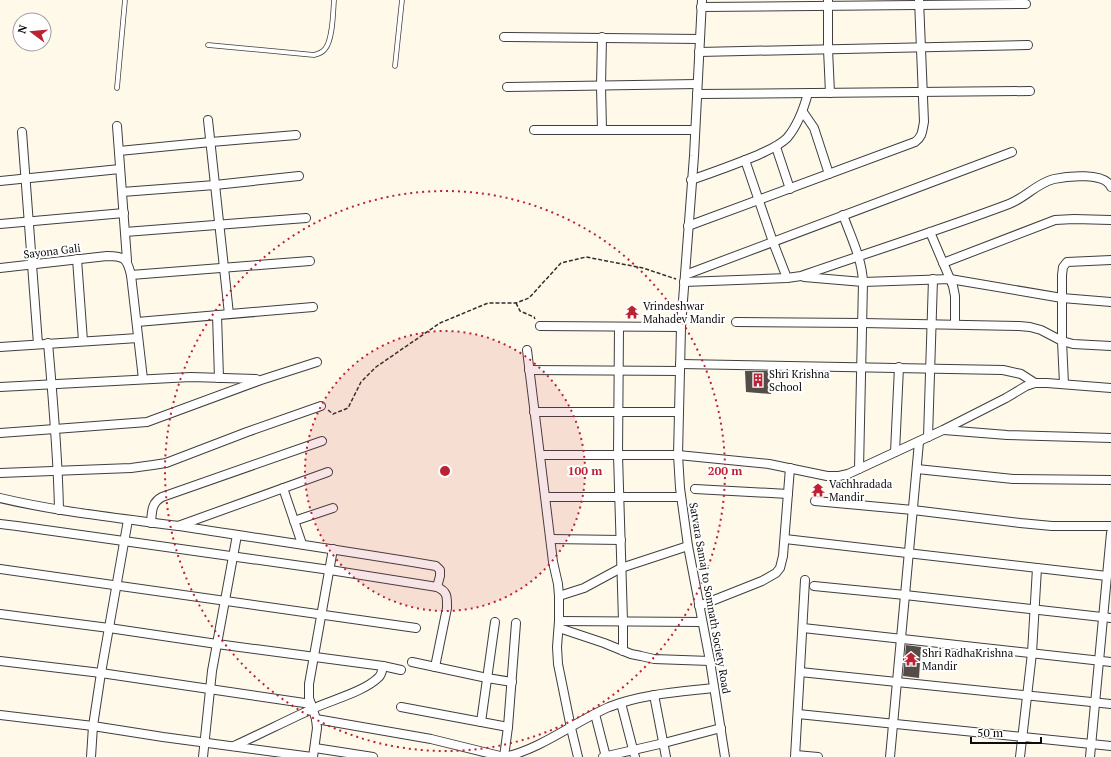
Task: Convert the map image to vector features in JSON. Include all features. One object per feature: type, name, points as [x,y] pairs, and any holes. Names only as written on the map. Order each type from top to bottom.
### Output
[{"type":"street","points":[[828,3],[830,93]]},
{"type":"street","points":[[688,226],[915,142],[920,138],[924,122],[919,3]]},
{"type":"street","points":[[701,4],[1026,4]]},
{"type":"street","name":"Satvara Samaj to Somnath Society Road","points":[[701,4],[695,130],[681,327],[678,455],[681,497],[688,546],[710,660],[725,757]]},
{"type":"street","points":[[504,37],[700,39]]},
{"type":"street","points":[[602,37],[602,130]]},
{"type":"street","points":[[699,52],[1028,45]]},
{"type":"street","points":[[507,87],[697,84]]},
{"type":"street","points":[[697,94],[1030,91]]},
{"type":"street","points":[[691,180],[776,147],[787,138],[793,129],[803,112],[808,93]]},
{"type":"street","points":[[803,112],[814,128],[829,174]]},
{"type":"street","points":[[208,120],[229,314]]},
{"type":"street","points":[[117,126],[127,260],[131,275],[143,379]]},
{"type":"street","points":[[534,130],[695,130]]},
{"type":"street","points":[[22,132],[38,344]]},
{"type":"street","points":[[119,151],[296,135]]},
{"type":"street","points":[[776,147],[790,189]]},
{"type":"street","points":[[684,278],[843,215],[1012,152]]},
{"type":"street","points":[[745,160],[787,278]]},
{"type":"street","points":[[0,181],[120,169]]},
{"type":"street","points":[[122,192],[215,185],[299,176]]},
{"type":"street","points":[[684,278],[787,278],[802,276],[1012,203],[1047,181],[1055,178],[1091,176],[1105,181],[1110,184],[1111,187]]},
{"type":"street","points":[[0,224],[124,213]]},
{"type":"street","points":[[843,215],[859,256],[864,282],[859,469]]},
{"type":"street","points":[[125,232],[306,218]]},
{"type":"street","points":[[943,263],[1055,220],[1111,220]]},
{"type":"street","points":[[930,232],[950,279],[955,296],[955,324]]},
{"type":"street","name":"Sayona Gali","points":[[0,268],[107,256],[121,256],[127,260]]},
{"type":"street","points":[[77,259],[83,341]]},
{"type":"street","points":[[1064,384],[1062,341],[1063,267],[1067,262],[1111,260]]},
{"type":"street","points":[[131,275],[310,261]]},
{"type":"street","points":[[802,276],[864,282],[950,279],[1062,298],[1111,302]]},
{"type":"street","points":[[928,437],[933,280]]},
{"type":"street","points":[[136,322],[313,307]]},
{"type":"street","points":[[217,315],[219,378]]},
{"type":"street","points":[[736,322],[1019,326],[1041,330],[1062,341],[1073,344],[1111,346]]},
{"type":"street","points":[[540,326],[681,327]]},
{"type":"street","points":[[619,327],[618,455],[623,651]]},
{"type":"street","points":[[0,347],[138,338]]},
{"type":"street","points":[[48,343],[58,471],[59,510]]},
{"type":"street","points":[[527,350],[553,562],[558,584],[558,664],[578,757]]},
{"type":"street","points":[[0,432],[147,422],[261,380],[317,362]]},
{"type":"street","points":[[529,370],[861,366],[1003,370],[1021,374],[1035,383]]},
{"type":"street","points":[[896,452],[899,367]]},
{"type":"street","points":[[0,387],[191,377],[261,380]]},
{"type":"street","points":[[540,455],[678,455],[769,464],[827,476],[839,476],[848,474],[918,442],[1006,398],[1026,386],[1035,383],[1111,388]]},
{"type":"street","points":[[0,473],[131,468],[166,463],[321,406]]},
{"type":"street","points":[[534,412],[679,412]]},
{"type":"street","points":[[943,430],[1000,434],[1111,438]]},
{"type":"street","points":[[151,523],[154,504],[162,497],[322,441]]},
{"type":"street","points":[[890,757],[918,442]]},
{"type":"street","points":[[699,606],[762,581],[776,573],[780,568],[785,539],[790,468]]},
{"type":"street","points":[[916,469],[1013,479],[1111,480]]},
{"type":"street","points":[[178,526],[328,472]]},
{"type":"street","points":[[283,488],[302,544]]},
{"type":"street","points":[[695,489],[788,494]]},
{"type":"street","points":[[546,497],[681,497]]},
{"type":"street","points":[[0,498],[59,510],[302,544],[436,566],[440,570],[437,587]]},
{"type":"street","points":[[815,501],[913,510],[1052,526],[1111,526]]},
{"type":"street","points":[[294,521],[333,508]]},
{"type":"street","points":[[91,757],[93,726],[100,673],[128,520]]},
{"type":"street","points":[[0,524],[330,570],[437,587],[445,591],[447,608],[435,667]]},
{"type":"street","points":[[1090,757],[1099,661],[1107,617],[1107,576],[1111,533]]},
{"type":"street","points":[[203,757],[210,689],[232,556],[237,535]]},
{"type":"street","points":[[551,539],[621,540]]},
{"type":"street","points":[[785,539],[1107,576]]},
{"type":"street","points":[[559,596],[584,588],[621,568],[688,546]]},
{"type":"street","points":[[0,715],[93,726],[204,743],[313,757],[317,728],[309,692],[333,549]]},
{"type":"street","points":[[1020,757],[1032,653],[1037,568]]},
{"type":"street","points":[[0,569],[416,628]]},
{"type":"street","points":[[805,580],[795,756],[818,757]]},
{"type":"street","points":[[814,586],[1107,617]]},
{"type":"street","points":[[0,614],[383,666],[401,670]]},
{"type":"street","points":[[559,624],[623,621],[702,622]]},
{"type":"street","points":[[481,722],[495,622]]},
{"type":"street","points":[[504,757],[508,727],[516,623]]},
{"type":"street","points":[[559,624],[631,654],[654,659],[710,660]]},
{"type":"street","points":[[803,628],[1111,662]]},
{"type":"street","points":[[0,661],[100,673],[312,706]]},
{"type":"street","points":[[412,662],[512,682]]},
{"type":"street","points":[[234,747],[312,706],[352,693],[367,685],[380,676],[383,666]]},
{"type":"street","points":[[800,672],[1111,704]]},
{"type":"street","points":[[316,719],[431,739],[504,757],[524,752],[595,714],[622,703],[654,695],[714,688]]},
{"type":"street","points":[[654,695],[666,757]]},
{"type":"street","points":[[622,703],[634,754]]},
{"type":"street","points":[[401,707],[508,727]]},
{"type":"street","points":[[595,714],[605,757],[634,754],[664,743],[721,728]]},
{"type":"street","points":[[798,714],[1111,746]]},
{"type":"street","points":[[315,748],[373,757]]},
{"type":"lane","points":[[117,88],[125,0]]},
{"type":"lane","points":[[208,45],[314,55],[320,54],[324,51],[329,42],[334,0]]},
{"type":"lane","points":[[395,66],[402,0]]},
{"type":"path","points":[[321,406],[333,414],[348,408],[361,382],[376,367],[440,323],[488,303],[516,304],[529,298],[561,263],[586,257],[684,278]]},
{"type":"path","points":[[516,304],[520,311],[534,317],[540,326]]},
{"type":"building","name":"Shri Krishna School","points":[[745,371],[769,371],[771,394],[746,392]]},
{"type":"building","name":"Shri RadhaKrishna Mandir","points":[[906,645],[921,647],[919,678],[903,676]]},
{"type":"place","name":"Vrindeshwar Mahadev Mandir","points":[[632,312]]},
{"type":"place","name":"Shri Krishna School","points":[[758,380]]},
{"type":"place","name":"Vachhradada Mandir","points":[[818,490]]},
{"type":"place","name":"Shri RadhaKrishna Mandir","points":[[911,659]]}]
